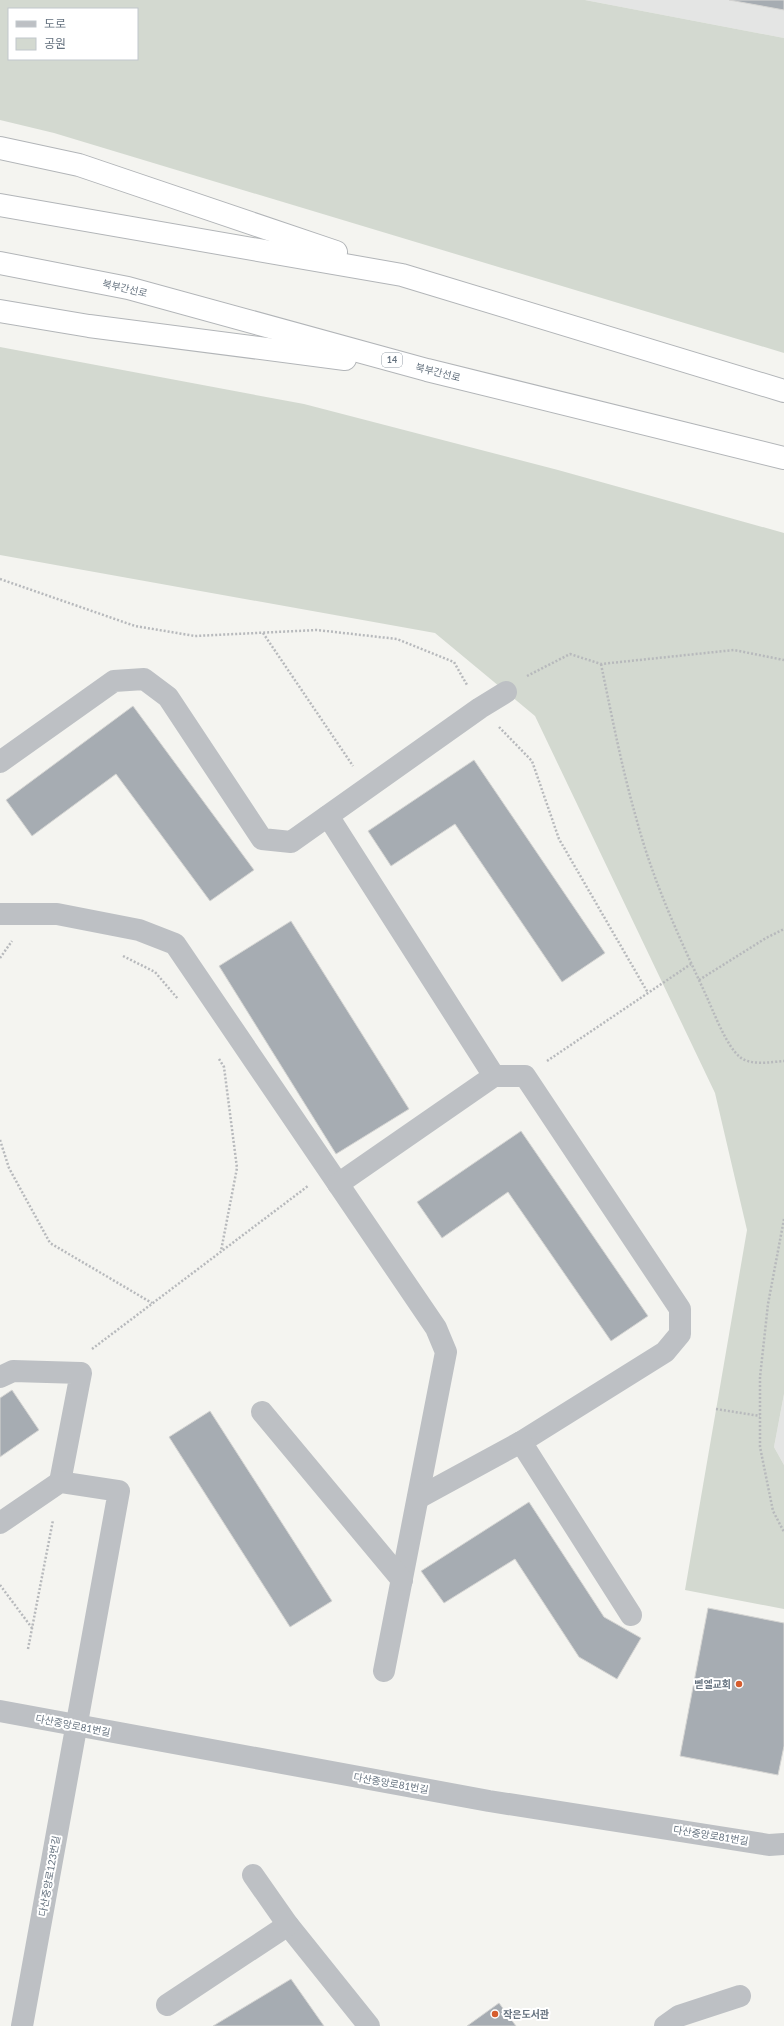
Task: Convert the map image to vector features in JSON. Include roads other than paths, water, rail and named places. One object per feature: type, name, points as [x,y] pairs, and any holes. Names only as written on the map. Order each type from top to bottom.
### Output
[{"type":"highway","points":[[0,148],[79,164],[402,275],[784,391]]},
{"type":"highway","points":[[0,205],[402,275]]},
{"type":"highway","name":"북부간선로","points":[[0,263],[128,288],[427,370],[784,458]]},
{"type":"highway","points":[[0,311],[89,326],[427,370]]},
{"type":"street","points":[[0,762],[114,681],[144,679],[168,697],[262,839],[291,842],[480,708],[506,692]]},
{"type":"street","points":[[328,816],[494,1076]]},
{"type":"street","points":[[0,914],[57,914],[139,930],[175,944],[436,1328],[446,1352],[384,1671]]},
{"type":"street","points":[[333,1177],[494,1076],[524,1076],[680,1309],[680,1334],[665,1352],[521,1442],[418,1498]]},
{"type":"street","points":[[0,1378],[13,1371],[81,1374],[60,1482],[0,1523]]},
{"type":"street","points":[[262,1412],[402,1580]]},
{"type":"street","points":[[521,1442],[631,1615]]},
{"type":"street","name":"다산중앙로123번길","points":[[22,2026],[75,1725],[119,1491],[60,1482]]},
{"type":"street","name":"다산중앙로81번길","points":[[0,1711],[489,1801],[769,1845],[784,1844]]},
{"type":"street","points":[[253,1875],[288,1925],[369,2026]]},
{"type":"street","points":[[167,2005],[288,1925]]},
{"type":"street","points":[[665,2026],[679,2016],[740,1996]]},
{"type":"place","name":"벧엘교회","points":[[739,1684]]},
{"type":"place","name":"작은도서관","points":[[495,2014]]}]
